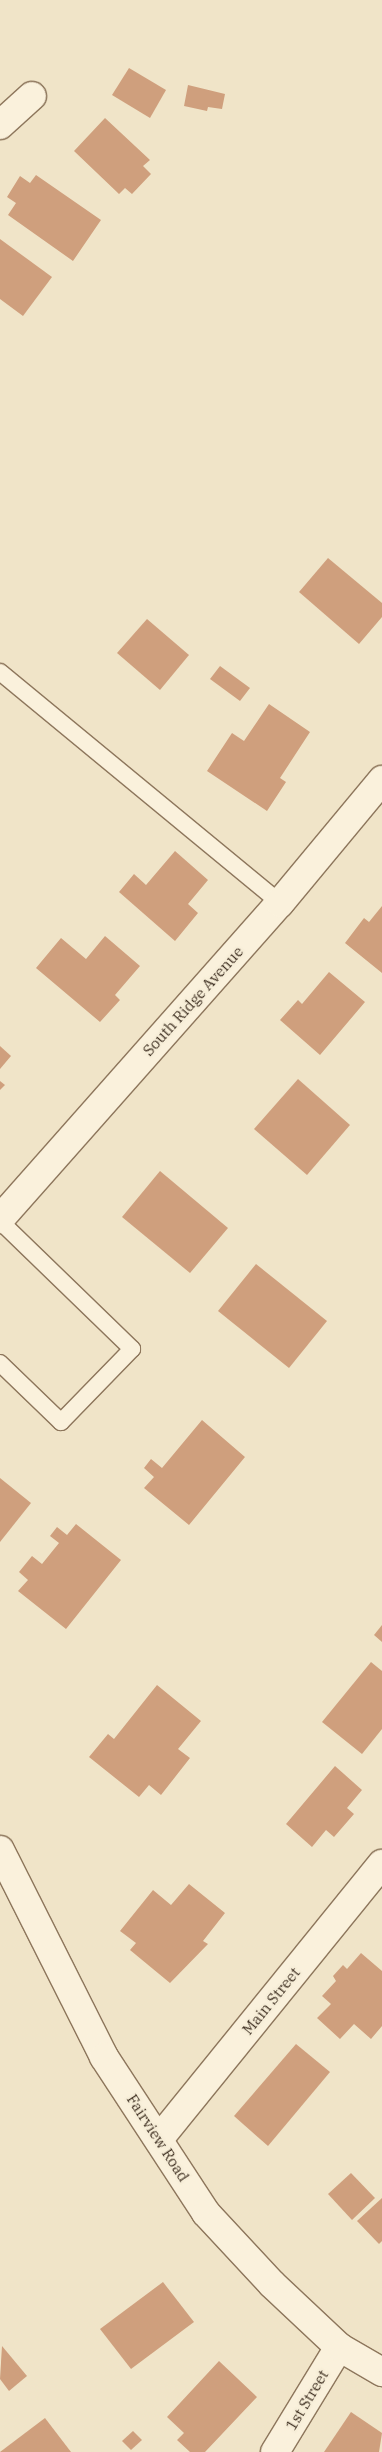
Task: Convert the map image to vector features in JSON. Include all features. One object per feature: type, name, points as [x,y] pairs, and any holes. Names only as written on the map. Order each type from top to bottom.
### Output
[{"type":"street","points":[[0,125],[32,96]]},
{"type":"street","name":"South Ridge Avenue","points":[[0,1220],[280,903],[382,780]]},
{"type":"street","name":"Fairview Road","points":[[0,1850],[104,2057],[206,2213],[272,2284],[339,2347],[382,2372]]},
{"type":"street","name":"Main Street","points":[[159,2139],[382,1864]]},
{"type":"street","name":"1st Street","points":[[275,2452],[339,2347]]},
{"type":"lane","points":[[0,672],[280,903]]},
{"type":"lane","points":[[0,1220],[132,1348],[61,1422],[0,1363]]},
{"type":"building","points":[[129,68],[166,90],[150,118],[112,95]]},
{"type":"building","points":[[188,85],[225,94],[222,109],[208,107],[207,111],[184,106]]},
{"type":"building","points":[[105,118],[150,160],[143,166],[151,174],[132,194],[125,188],[119,194],[74,151]]},
{"type":"building","points":[[36,175],[101,220],[73,261],[8,215],[16,203],[7,197],[20,176],[30,183]]},
{"type":"building","points":[[0,239],[52,277],[23,316],[0,299]]},
{"type":"building","points":[[328,558],[382,603],[382,617],[359,644],[299,592]]},
{"type":"building","points":[[147,619],[189,655],[160,690],[117,653]]},
{"type":"building","points":[[220,666],[250,688],[240,701],[210,679]]},
{"type":"building","points":[[269,704],[310,732],[280,778],[286,782],[267,811],[207,771],[232,733],[244,741]]},
{"type":"building","points":[[175,851],[208,880],[188,904],[198,913],[175,941],[119,892],[134,874],[146,885]]},
{"type":"building","points":[[382,906],[382,973],[345,943],[364,918],[369,922]]},
{"type":"building","points":[[105,936],[140,966],[115,995],[120,1000],[100,1022],[36,968],[61,938],[86,959]]},
{"type":"building","points":[[329,972],[365,1002],[320,1055],[280,1020],[298,1000],[302,1004]]},
{"type":"building","points":[[0,1046],[11,1056],[0,1069]]},
{"type":"building","points":[[298,1079],[350,1125],[307,1175],[254,1129]]},
{"type":"building","points":[[0,1081],[5,1085],[0,1090]]},
{"type":"building","points":[[160,1171],[228,1228],[190,1273],[122,1217]]},
{"type":"building","points":[[256,1264],[327,1321],[289,1368],[218,1311]]},
{"type":"building","points":[[202,1420],[245,1457],[189,1525],[144,1488],[154,1477],[144,1468],[151,1459],[162,1468]]},
{"type":"building","points":[[0,1478],[31,1503],[0,1542]]},
{"type":"building","points":[[76,1524],[121,1560],[66,1629],[18,1591],[28,1580],[19,1572],[32,1556],[42,1564],[59,1543],[50,1536],[57,1527],[67,1535]]},
{"type":"building","points":[[382,1625],[382,1642],[374,1635]]},
{"type":"building","points":[[371,1662],[382,1671],[382,1729],[362,1754],[322,1722]]},
{"type":"building","points":[[157,1685],[201,1721],[178,1749],[190,1758],[161,1795],[149,1785],[139,1797],[89,1757],[108,1734],[114,1739]]},
{"type":"building","points":[[335,1766],[362,1790],[347,1808],[354,1814],[334,1837],[326,1830],[312,1847],[286,1824]]},
{"type":"building","points":[[189,1884],[225,1913],[203,1941],[208,1944],[170,1983],[130,1950],[136,1943],[120,1931],[153,1890],[171,1905]]},
{"type":"building","points":[[361,1953],[382,1971],[382,2026],[371,2039],[354,2024],[340,2039],[317,2018],[331,2004],[322,1996],[336,1981],[333,1976],[343,1965],[347,1969]]},
{"type":"building","points":[[296,2044],[330,2072],[268,2146],[234,2116]]},
{"type":"building","points":[[351,2173],[375,2198],[352,2220],[328,2194]]},
{"type":"building","points":[[382,2198],[382,2241],[379,2244],[357,2221]]},
{"type":"building","points":[[163,2282],[194,2322],[131,2369],[100,2329]]},
{"type":"building","points":[[2,2346],[27,2376],[9,2391],[0,2379]]},
{"type":"building","points":[[219,2361],[257,2397],[205,2452],[190,2452],[177,2440],[184,2433],[167,2417]]},
{"type":"building","points":[[351,2412],[382,2433],[379,2452],[324,2452]]},
{"type":"building","points":[[45,2418],[71,2452],[0,2452]]},
{"type":"building","points":[[133,2431],[142,2440],[131,2450],[122,2441]]}]
